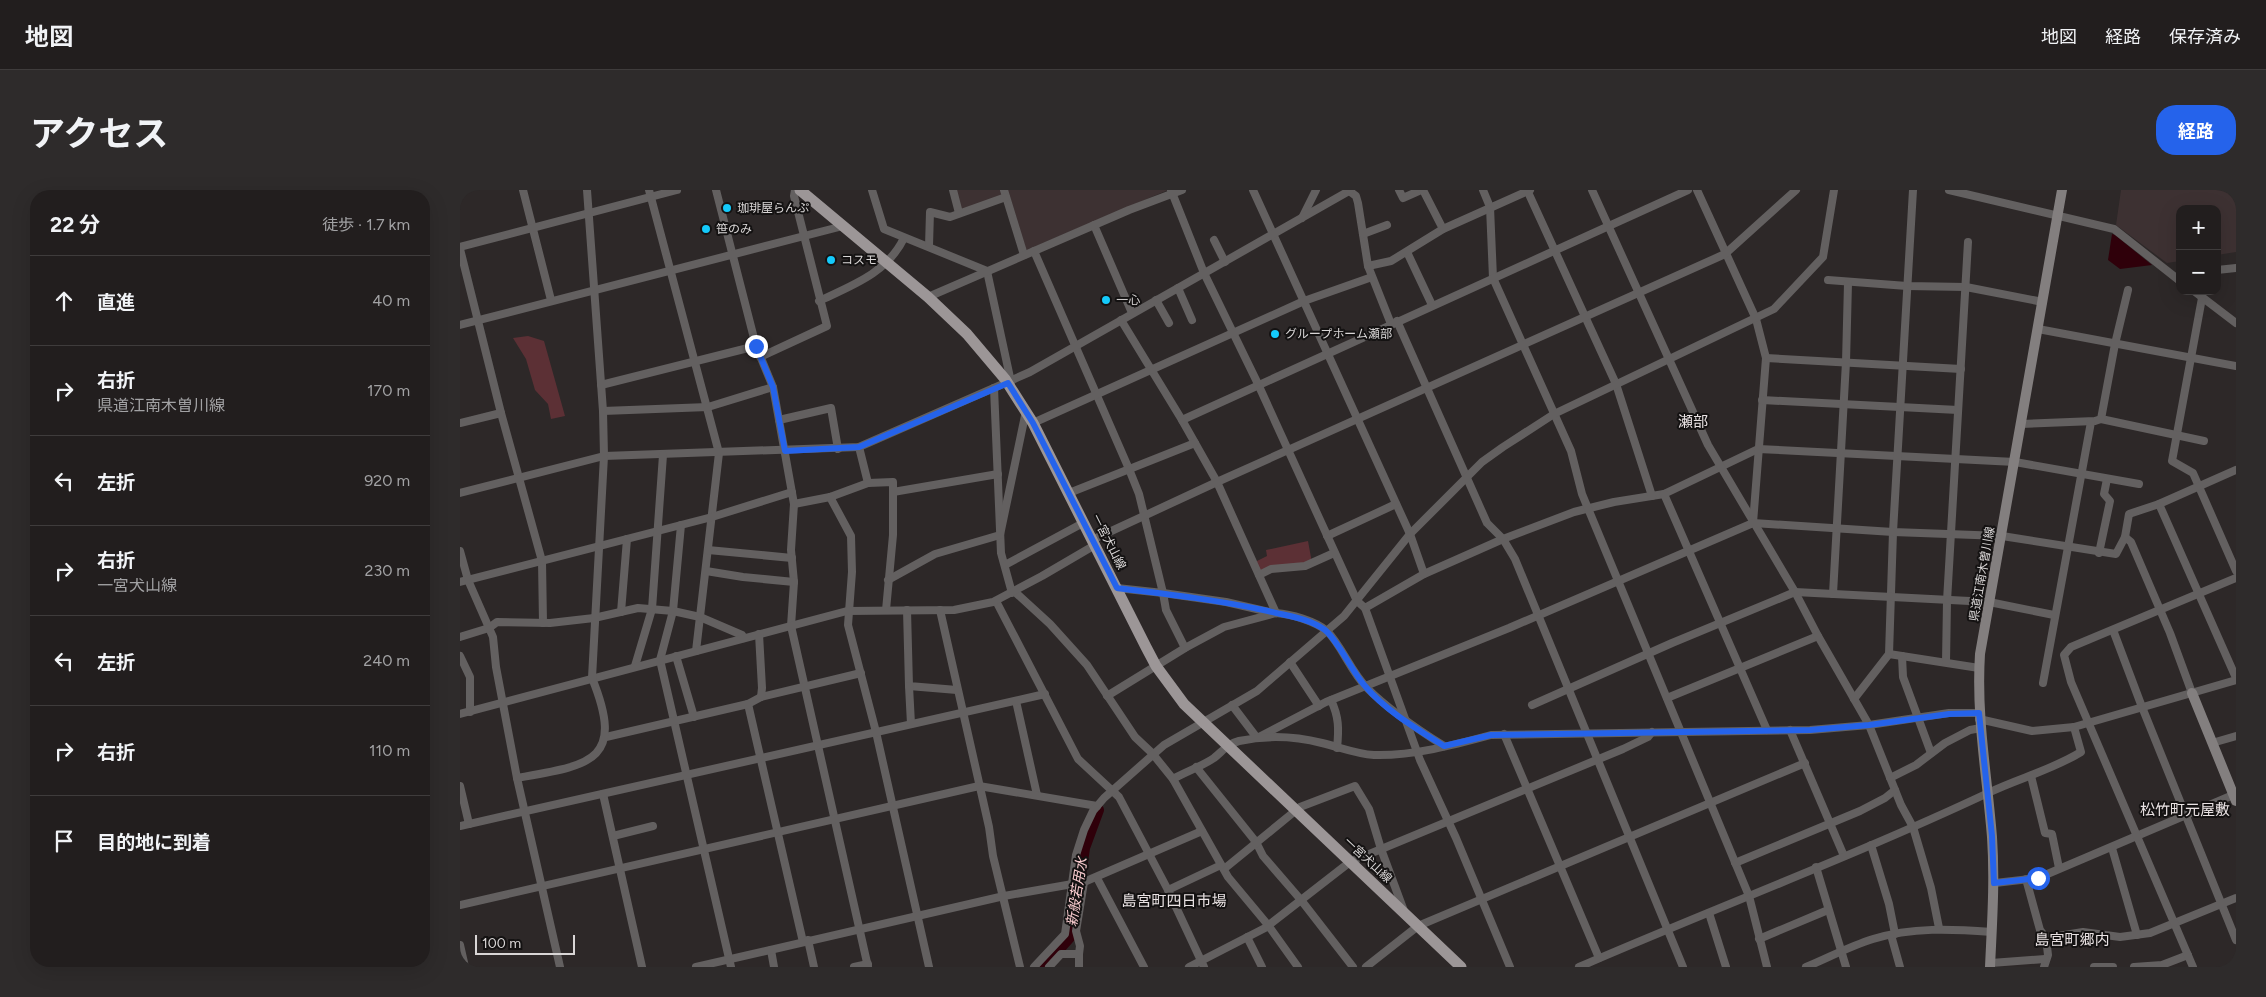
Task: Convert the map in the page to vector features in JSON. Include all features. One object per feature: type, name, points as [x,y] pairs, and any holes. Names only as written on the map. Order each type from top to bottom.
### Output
[{"type":"main road","name":"一宮犬山線","points":[[800,190],[928,297],[967,334],[1009,382],[1033,423],[1156,666],[1184,704],[1200,722],[1461,967]]},
{"type":"main road","name":"県道江南木曽川線","points":[[1990,965],[1994,883],[1988,793],[1980,720],[1979,668],[2062,190]]},
{"type":"main road","points":[[2192,693],[2235,798]]},
{"type":"street","points":[[523,190],[551,300]]},
{"type":"street","points":[[518,778],[565,770],[585,763],[595,756],[606,737],[602,702],[592,678],[604,456],[603,411],[587,190]]},
{"type":"street","points":[[543,623],[542,561],[501,413],[460,248],[589,213],[650,194],[677,190]]},
{"type":"street","points":[[716,190],[756,346],[773,387],[780,420],[794,504],[792,558],[794,582],[791,626],[868,966],[854,967]]},
{"type":"street","points":[[760,357],[827,326],[803,236],[794,196],[795,190]]},
{"type":"street","points":[[872,190],[884,229],[987,271]]},
{"type":"street","points":[[953,190],[959,212]]},
{"type":"street","points":[[928,297],[1172,192],[1182,190]]},
{"type":"street","points":[[1253,190],[1410,534],[1424,574]]},
{"type":"street","points":[[1302,218],[1316,190]]},
{"type":"street","points":[[1399,190],[1403,198],[1422,190],[1444,229]]},
{"type":"street","points":[[1483,190],[1490,207],[1493,278],[1571,451],[1588,508],[1749,896],[1767,967]]},
{"type":"street","points":[[1368,266],[1392,261],[1444,229],[1528,190],[1616,384],[1652,496]]},
{"type":"street","points":[[1592,190],[1708,445],[1869,725],[1895,790],[1913,827],[1931,888],[1939,928]]},
{"type":"street","points":[[1182,420],[1688,190]]},
{"type":"street","points":[[1697,190],[1756,319],[1766,358],[1753,524]]},
{"type":"street","points":[[460,714],[635,666],[847,612],[940,610],[976,607],[996,601],[1094,542],[1143,516],[1725,254],[1796,190]]},
{"type":"street","points":[[1034,967],[1065,934],[1076,855],[1084,830],[1097,806],[1152,753],[1200,722],[1257,691],[1344,616],[1410,534],[1468,476],[1503,447],[1554,414],[1669,361],[1774,309],[1823,257],[1834,190]]},
{"type":"street","points":[[1854,698],[1888,654],[1897,457],[1913,190]]},
{"type":"street","points":[[1949,190],[2114,230],[2176,276]]},
{"type":"street","points":[[460,493],[604,456],[859,447],[1009,382],[1204,274],[1348,191],[1356,196],[1358,203],[1368,266],[1372,278],[1428,387],[1487,523],[1503,539],[1515,559],[1536,615],[1631,838],[1683,967]]},
{"type":"street","points":[[1172,192],[1204,274],[1234,332],[1356,601],[1365,608],[1388,677],[1417,751],[1510,967]]},
{"type":"street","points":[[929,246],[930,212],[950,217],[1005,193],[1024,255]]},
{"type":"street","points":[[650,194],[719,453],[696,651]]},
{"type":"street","points":[[1094,225],[1132,313]]},
{"type":"street","points":[[1363,234],[1387,225]]},
{"type":"street","points":[[460,325],[843,226]]},
{"type":"street","points":[[820,301],[868,278],[888,262],[898,250],[904,238]]},
{"type":"street","points":[[1214,240],[1225,262]]},
{"type":"street","points":[[1946,662],[1947,601],[1953,534],[1968,242]]},
{"type":"street","points":[[1034,251],[1097,392],[1139,494],[1143,516],[1164,593],[1166,610],[1185,648]]},
{"type":"street","points":[[1408,252],[1432,305]]},
{"type":"street","points":[[2221,270],[2236,268]]},
{"type":"street","points":[[987,271],[1009,382]]},
{"type":"street","points":[[1033,423],[1097,392],[1151,370],[1304,300],[1372,278]]},
{"type":"street","points":[[1828,280],[1907,286],[1966,287],[2043,302]]},
{"type":"street","points":[[1833,594],[1844,404],[1848,283]]},
{"type":"street","points":[[1178,288],[1192,320]]},
{"type":"street","points":[[2101,418],[2115,344],[2128,290]]},
{"type":"street","points":[[2199,295],[2236,323]]},
{"type":"street","points":[[2202,298],[2172,461],[2194,473],[2236,571]]},
{"type":"street","points":[[1156,300],[1169,323]]},
{"type":"street","points":[[1121,320],[1217,482],[1276,613]]},
{"type":"street","points":[[2038,329],[2236,366]]},
{"type":"street","points":[[601,386],[756,346]]},
{"type":"street","points":[[1766,358],[1961,369]]},
{"type":"street","points":[[603,411],[708,407],[773,387]]},
{"type":"street","points":[[994,388],[1000,535],[1004,565],[1013,592],[1069,644],[1087,665],[1135,737],[1152,753],[1173,779],[1232,882],[1268,925],[1298,967]]},
{"type":"street","points":[[1762,400],[1958,410]]},
{"type":"street","points":[[780,420],[831,408],[838,449]]},
{"type":"street","points":[[1000,535],[1026,411]]},
{"type":"street","points":[[460,423],[501,413]]},
{"type":"street","points":[[2021,424],[2091,422],[2101,418],[2204,441]]},
{"type":"street","points":[[2043,683],[2091,422]]},
{"type":"street","points":[[1069,494],[1195,443]]},
{"type":"street","points":[[859,447],[868,483]]},
{"type":"street","points":[[1365,608],[1424,574],[1503,539],[1588,508],[1664,494],[1758,450],[2014,462],[2139,484]]},
{"type":"street","points":[[635,666],[652,609],[663,455]]},
{"type":"street","points":[[1257,738],[1331,700],[1753,524],[2002,536],[2067,548],[2116,554],[2125,537],[2129,514],[2159,504],[2236,470]]},
{"type":"street","points":[[893,492],[998,474]]},
{"type":"street","points":[[2099,553],[2110,501],[2104,494],[2107,479]]},
{"type":"street","points":[[794,504],[830,497],[868,483],[893,482],[893,535],[886,610]]},
{"type":"street","points":[[464,581],[712,517],[792,492]]},
{"type":"street","points":[[1664,494],[1766,730]]},
{"type":"street","points":[[830,497],[850,536],[852,572],[847,612],[848,625],[876,732],[929,967]]},
{"type":"street","points":[[1327,536],[1396,504]]},
{"type":"street","points":[[1173,779],[1214,758],[1226,746],[1237,741],[1288,736],[1375,755],[1417,751],[1491,735],[1504,734],[1790,730],[1869,725],[1949,714],[2032,731],[2074,727],[2236,679],[2159,504]]},
{"type":"street","points":[[1004,565],[1083,523]]},
{"type":"street","points":[[681,524],[673,611],[660,660],[730,963]]},
{"type":"street","points":[[888,580],[935,554],[1000,535]]},
{"type":"street","points":[[2125,537],[2131,542],[2161,611],[2192,693]]},
{"type":"street","points":[[621,612],[627,539]]},
{"type":"street","points":[[708,550],[792,558]]},
{"type":"street","points":[[460,551],[464,581],[493,636],[496,667],[518,778],[560,967]]},
{"type":"street","points":[[1259,575],[1271,569],[1305,566],[1334,553]]},
{"type":"street","points":[[706,571],[742,578],[794,582]]},
{"type":"street","points":[[2193,967],[2071,682],[2064,655],[2071,647],[2161,611],[2236,578]]},
{"type":"street","points":[[1117,588],[1226,602],[1297,617],[1326,631],[1365,686],[1405,721],[1444,746]]},
{"type":"street","points":[[1532,705],[1794,592],[1989,602],[2054,615]]},
{"type":"street","points":[[996,601],[1078,759],[1114,790],[1168,890],[1203,964]]},
{"type":"street","points":[[460,638],[489,628],[497,622],[543,623],[594,618],[638,608],[673,611],[700,617],[742,635],[744,638]]},
{"type":"street","points":[[907,610],[911,724]]},
{"type":"street","points":[[940,610],[1020,967]]},
{"type":"street","points":[[1107,696],[1185,648],[1225,627],[1276,613]]},
{"type":"street","points":[[2114,630],[2142,707],[2236,940]]},
{"type":"street","points":[[760,634],[761,697]]},
{"type":"street","points":[[1667,698],[1818,636]]},
{"type":"street","points":[[1888,654],[1979,668]]},
{"type":"street","points":[[460,656],[470,677],[470,712]]},
{"type":"street","points":[[676,656],[694,717]]},
{"type":"street","points":[[1902,656],[1903,677],[1931,753]]},
{"type":"street","points":[[1290,662],[1319,706]]},
{"type":"street","points":[[606,737],[748,704],[761,697],[861,674]]},
{"type":"street","points":[[909,686],[957,690]]},
{"type":"street","points":[[460,826],[1045,694]]},
{"type":"street","points":[[1016,700],[1037,795]]},
{"type":"street","points":[[1331,700],[1337,712],[1340,728],[1337,748]]},
{"type":"street","points":[[748,704],[778,833],[814,967]]},
{"type":"street","points":[[1232,705],[1257,738]]},
{"type":"street","points":[[1890,778],[1916,765],[1945,743],[1970,730],[1980,720]]},
{"type":"street","points":[[1579,967],[1957,809],[1988,793],[2049,770],[2081,752],[2074,727]]},
{"type":"street","points":[[1790,730],[1844,856]]},
{"type":"street","points":[[1189,967],[1203,964],[1268,925],[1350,862],[1598,759],[1648,737],[1652,732]]},
{"type":"street","points":[[1504,734],[1599,958]]},
{"type":"street","points":[[2212,743],[2236,736]]},
{"type":"street","points":[[1366,967],[1418,926],[1631,838],[1805,763]]},
{"type":"street","points":[[1196,767],[1256,842],[1263,856],[1354,967]]},
{"type":"street","points":[[2031,776],[2045,833],[2052,834],[2059,868]]},
{"type":"street","points":[[460,786],[469,824]]},
{"type":"street","points":[[460,905],[979,786],[1097,806]]},
{"type":"street","points":[[1168,890],[1222,867],[1295,811],[1313,801],[1356,786],[1369,809],[1381,849],[1405,913]]},
{"type":"street","points":[[1735,863],[1860,811],[1885,798],[1895,790]]},
{"type":"street","points":[[603,794],[642,967]]},
{"type":"street","points":[[1994,883],[2038,878],[2186,816],[2235,798]]},
{"type":"street","points":[[613,836],[653,826]]},
{"type":"street","points":[[696,967],[730,963],[806,941],[1004,896],[1083,882],[1097,878],[1202,830]]},
{"type":"street","points":[[1871,845],[1889,904],[1900,967]]},
{"type":"street","points":[[2112,848],[2137,935]]},
{"type":"street","points":[[1816,867],[1846,967]]},
{"type":"street","points":[[1097,878],[1144,967]]},
{"type":"street","points":[[1990,965],[2044,963],[2048,955],[2046,938],[2040,930],[2026,879]]},
{"type":"street","points":[[1079,967],[1080,946],[1076,931],[1083,882]]},
{"type":"street","points":[[2046,938],[2083,932],[2107,937],[2150,933],[2236,898]]},
{"type":"street","points":[[1759,939],[1828,910]]},
{"type":"street","points":[[1709,912],[1726,967]]},
{"type":"street","points":[[1806,967],[1873,938],[1939,928],[1992,932]]},
{"type":"street","points":[[1247,937],[1262,967]]},
{"type":"street","points":[[460,945],[465,967]]},
{"type":"street","points":[[771,950],[774,967]]},
{"type":"street","points":[[1052,965],[1061,954],[1079,954]]},
{"type":"street","points":[[2134,967],[2162,965],[2188,955]]},
{"type":"street","points":[[2094,967],[2113,967]]},
{"type":"shaded area","points":[[954,190],[1001,190],[1002,194],[1001,197],[963,210],[960,208]]},
{"type":"shaded area","points":[[1005,190],[1168,190],[1027,250],[1024,248]]},
{"type":"shaded area","points":[[2121,190],[2236,190],[2236,252],[2221,254],[2221,205],[2176,205],[2176,262],[2167,263],[2116,225]]},
{"type":"shaded area","points":[[2112,234],[2152,265],[2120,269],[2108,260]]},
{"type":"shaded area","points":[[528,336],[544,341],[565,416],[551,419],[548,404],[535,390],[526,359],[513,338]]},
{"type":"shaded area","points":[[1308,541],[1312,563],[1260,572],[1255,562],[1267,556],[1266,550]]},
{"type":"waterway","name":"新般若用水","points":[[1043,967],[1071,935],[1084,848],[1098,810]]},
{"type":"place","name":"珈琲屋らんぷ","points":[[727,208]]},
{"type":"place","name":"笹のみ","points":[[706,229]]},
{"type":"place","name":"コスモ","points":[[831,260]]},
{"type":"place","name":"一心","points":[[1106,300]]},
{"type":"place","name":"グループホーム瀬部","points":[[1275,334]]},
{"type":"district","name":"瀬部","points":[[1693,422]]},
{"type":"district","name":"松竹町元屋敷","points":[[2185,810]]},
{"type":"district","name":"島宮町四日市場","points":[[1174,901]]},
{"type":"district","name":"島宮町郷内","points":[[2072,940]]},
{"type":"route","points":[[756,346],[773,387],[785,451],[859,447],[1008,383],[1033,423],[1117,588],[1226,602],[1283,613],[1312,623],[1326,631],[1365,686],[1417,730],[1444,746],[1491,735],[1810,730],[1869,725],[1917,717],[1979,713],[1992,836],[1994,883],[2038,878]]}]
